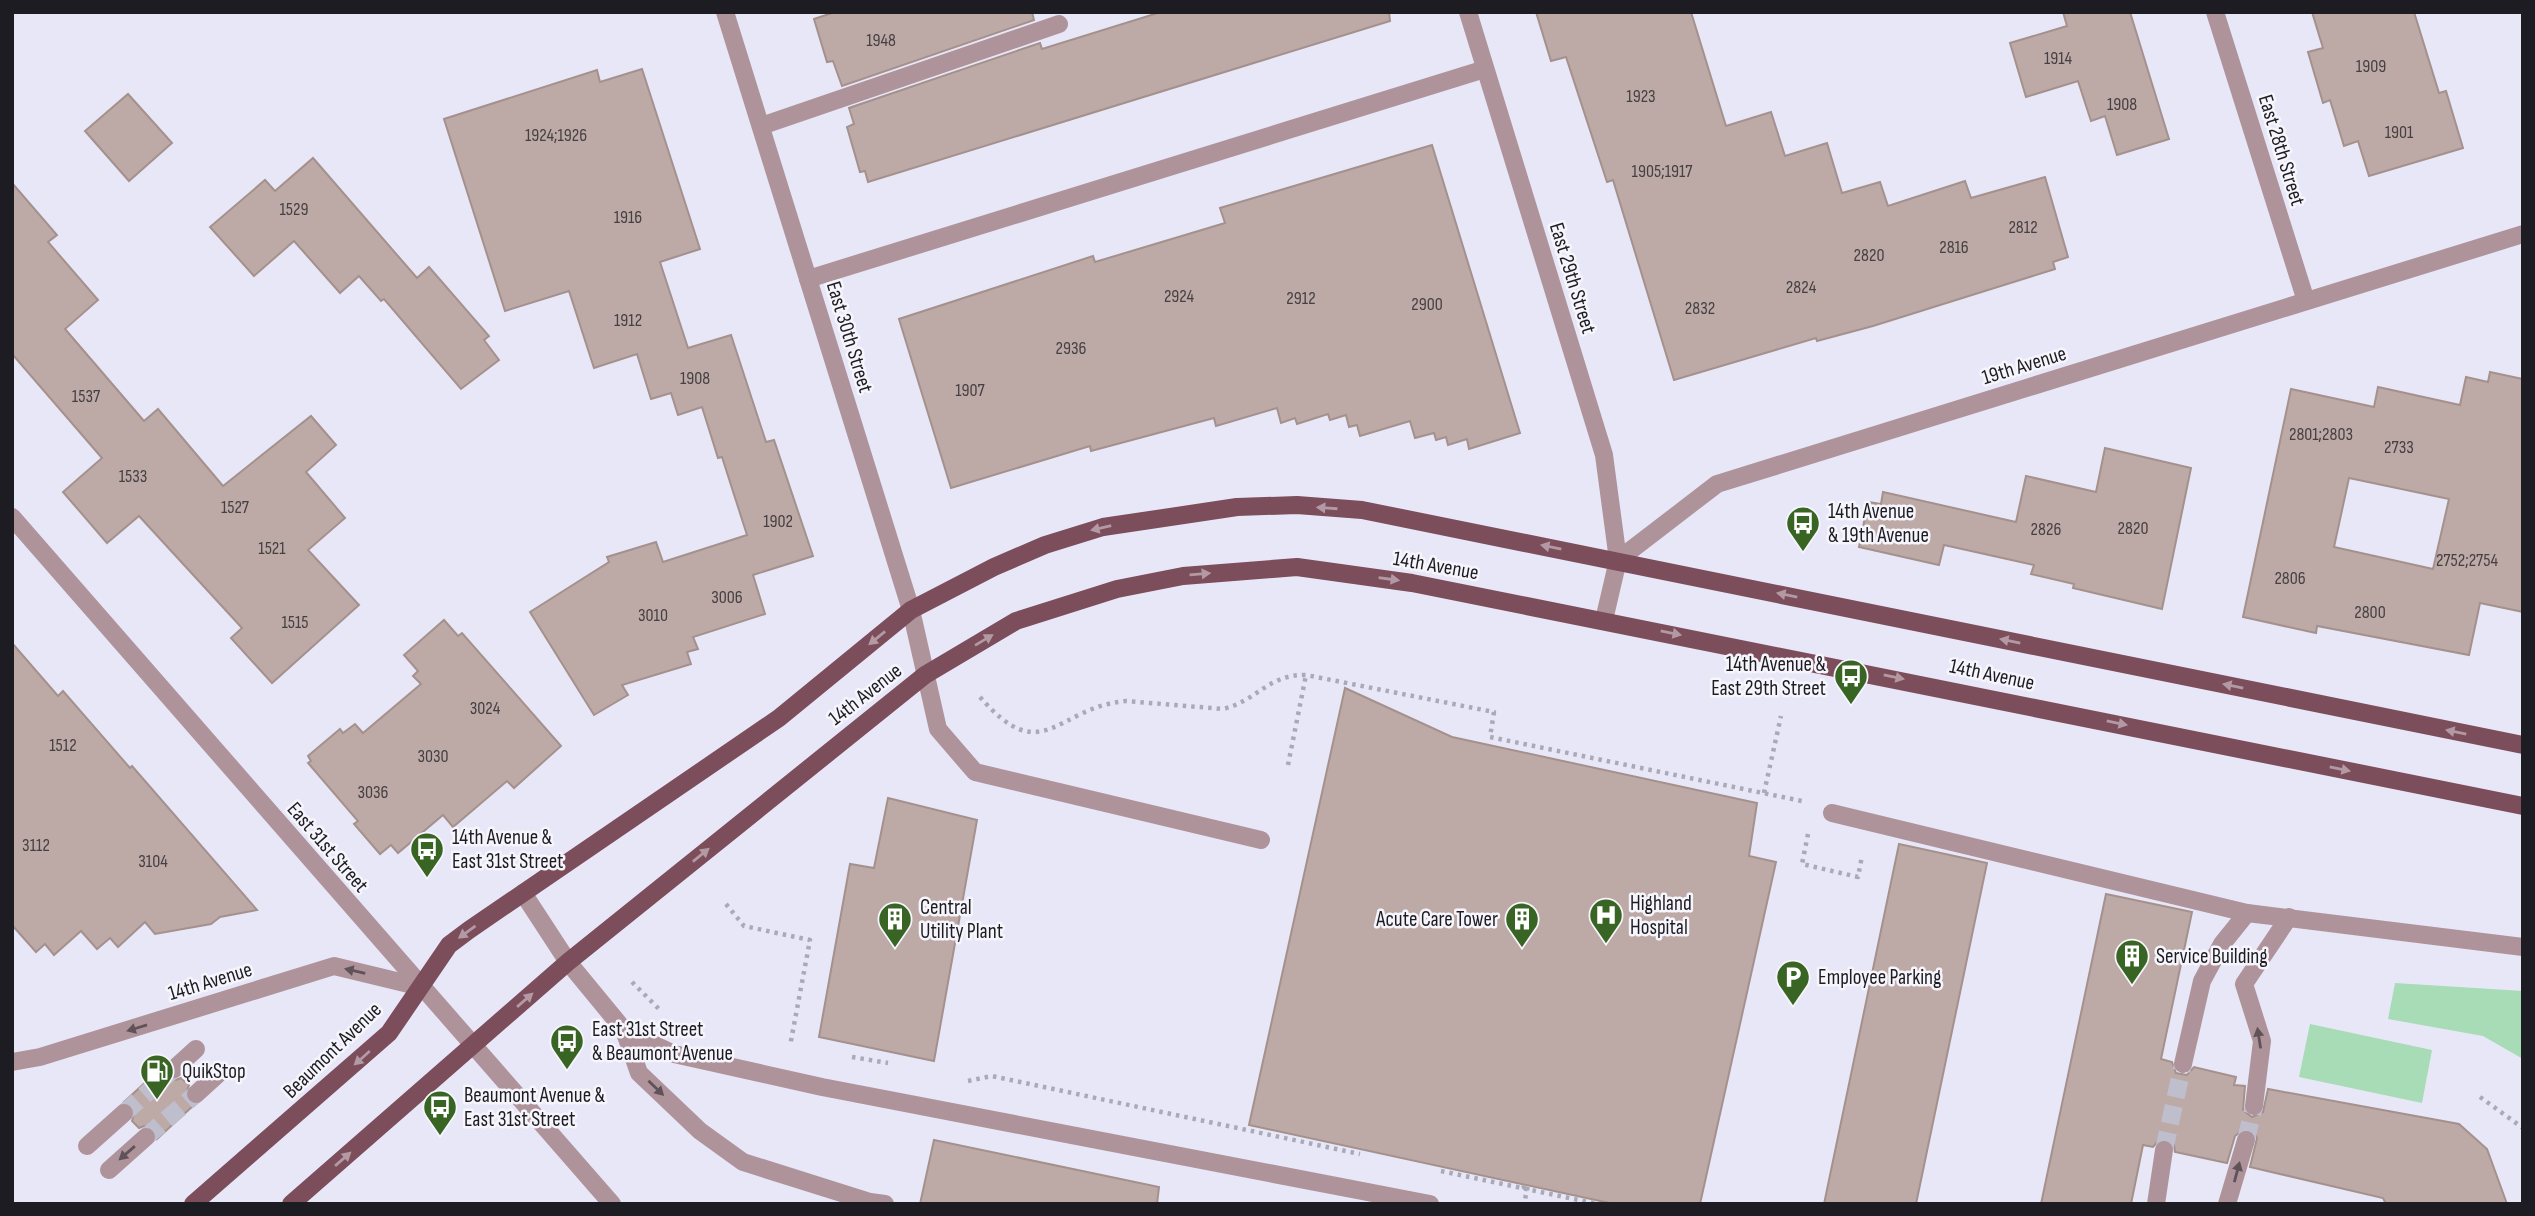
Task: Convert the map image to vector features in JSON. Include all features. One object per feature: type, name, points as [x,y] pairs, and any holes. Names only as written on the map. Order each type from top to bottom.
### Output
[{"type":"main road","name":"14th Avenue","points":[[523,893],[779,718],[911,610],[1045,545],[1103,527],[1237,507],[1297,505],[1362,510],[2523,745]]},
{"type":"main road","name":"14th Avenue","points":[[474,1045],[568,962],[925,676],[1016,621],[1117,589],[1195,575],[1297,566],[1412,583],[2523,806]]},
{"type":"main road","name":"Beaumont Avenue","points":[[193,1204],[389,1033],[449,945],[523,893]]},
{"type":"main road","points":[[291,1204],[474,1045]]},
{"type":"street","name":"East 29th Street","points":[[1468,12],[1604,455],[1618,560]]},
{"type":"street","name":"East 28th Street","points":[[2215,12],[2306,301]]},
{"type":"street","name":"East 30th Street","points":[[732,14],[761,126],[911,610],[938,729],[975,772],[1261,840]]},
{"type":"street","points":[[761,126],[1059,24]]},
{"type":"street","points":[[808,279],[1486,69]]},
{"type":"street","name":"19th Avenue","points":[[1618,560],[1717,484],[2523,234]]},
{"type":"street","name":"East 31st Street","points":[[12,517],[612,1204]]},
{"type":"street","points":[[1604,620],[1618,560]]},
{"type":"street","points":[[1832,813],[2247,912],[2523,947]]},
{"type":"street","points":[[523,893],[568,962],[624,1030],[639,1073],[701,1131],[743,1162],[870,1202],[885,1204]]},
{"type":"street","points":[[2183,1065],[2202,981],[2222,944],[2247,912]]},
{"type":"street","points":[[2254,1106],[2262,1041],[2244,984],[2289,917]]},
{"type":"street","name":"14th Avenue","points":[[12,1062],[40,1057],[334,966],[421,987]]},
{"type":"street","points":[[624,1030],[674,1054],[822,1087],[1430,1204]]},
{"type":"street","points":[[174,1069],[196,1049]]},
{"type":"street","points":[[196,1094],[218,1074]]},
{"type":"street","points":[[87,1146],[124,1113]]},
{"type":"street","points":[[109,1170],[146,1137]]},
{"type":"street","points":[[2227,1204],[2246,1140]]},
{"type":"street","points":[[2157,1204],[2164,1150]]},
{"type":"path","points":[[980,697],[999,720],[1015,730],[1037,734],[1110,702],[1223,709],[1237,706],[1274,679],[1290,674],[1306,675],[1494,712],[1490,737],[1815,803]]},
{"type":"path","points":[[1288,765],[1306,675]]},
{"type":"path","points":[[1764,793],[1781,716]]},
{"type":"path","points":[[1810,828],[1801,864],[1858,877],[1862,856]]},
{"type":"path","points":[[726,904],[744,926],[810,940],[792,1036]]},
{"type":"path","points":[[632,982],[669,1014]]},
{"type":"path","points":[[777,1048],[801,1053]]},
{"type":"path","points":[[847,1057],[895,1065]]},
{"type":"path","points":[[956,1078],[968,1081],[992,1076],[1373,1156]]},
{"type":"path","points":[[2480,1097],[2523,1128]]},
{"type":"path","points":[[1427,1168],[1598,1204]]},
{"type":"path","points":[[1522,1188],[1528,1185],[1524,1204]]},
{"type":"path","points":[[1556,1195],[1556,1204]]},
{"type":"green space","points":[[2395,983],[2523,991],[2523,1059],[2483,1036],[2388,1019]]},
{"type":"green space","points":[[2310,1024],[2432,1050],[2422,1103],[2299,1077]]},
{"type":"building","points":[[835,12],[1032,12],[1034,20],[842,86],[833,61],[827,62],[814,19]]},
{"type":"building","points":[[1161,12],[1389,12],[1390,21],[868,182],[865,171],[860,172],[847,127],[854,124],[849,108],[1040,43],[1042,49]]},
{"type":"building","points":[[1536,12],[1691,12],[1726,126],[1771,112],[1785,156],[1827,143],[1842,193],[1880,182],[1888,206],[1965,181],[1971,198],[2045,177],[2068,257],[2053,262],[2055,269],[1873,326],[1817,341],[1816,338],[1674,380],[1613,180],[1607,182],[1566,57],[1551,61]]},
{"type":"building","points":[[2063,12],[2130,12],[2169,139],[2117,155],[2105,116],[2091,121],[2078,81],[2026,97],[2010,43],[2067,26]]},
{"type":"building","points":[[2312,12],[2414,12],[2439,93],[2446,91],[2463,148],[2369,176],[2358,141],[2344,146],[2330,100],[2323,103],[2308,52],[2323,48]]},
{"type":"building","points":[[642,69],[700,249],[660,262],[688,348],[731,335],[766,442],[774,440],[813,556],[753,575],[765,614],[693,637],[698,649],[687,652],[691,664],[622,685],[628,695],[594,715],[530,612],[609,562],[607,557],[656,542],[663,562],[747,535],[722,457],[718,458],[702,407],[678,415],[671,393],[651,399],[637,354],[594,368],[569,291],[505,311],[444,119],[597,70],[600,82]]},
{"type":"building","points":[[128,94],[172,143],[129,181],[85,131]]},
{"type":"building","points":[[1432,145],[1520,433],[1469,449],[1467,439],[1448,445],[1446,437],[1436,440],[1434,433],[1415,438],[1410,421],[1360,436],[1357,425],[1349,427],[1346,415],[1330,420],[1328,414],[1297,424],[1295,418],[1281,423],[1277,408],[1216,426],[1214,418],[1091,451],[1090,446],[951,488],[899,319],[1093,256],[1095,262],[1225,223],[1220,208]]},
{"type":"building","points":[[313,158],[417,278],[429,267],[489,336],[484,340],[499,360],[461,389],[384,299],[381,301],[359,276],[340,293],[294,241],[254,276],[210,227],[265,180],[275,191]]},
{"type":"building","points":[[12,183],[57,235],[48,242],[98,300],[65,329],[144,421],[158,409],[223,486],[311,416],[336,445],[306,472],[345,518],[308,550],[359,605],[272,683],[231,638],[242,628],[139,516],[107,543],[63,492],[102,458],[12,354]]},
{"type":"building","points":[[2490,372],[2523,379],[2523,612],[2480,603],[2469,655],[2317,626],[2316,633],[2243,617],[2291,389],[2374,407],[2378,387],[2460,405],[2466,377],[2488,382]],"holes":[[[2349,478],[2449,499],[2433,569],[2334,547]]]},
{"type":"building","points":[[2105,448],[2191,468],[2162,609],[2073,588],[2074,584],[2031,574],[2034,565],[1944,545],[1939,565],[1859,547],[1868,502],[1881,504],[1883,492],[2016,522],[2026,476],[2096,492]]},
{"type":"building","points":[[444,620],[458,636],[462,633],[561,746],[514,788],[507,781],[453,827],[443,815],[398,853],[391,845],[380,854],[354,824],[358,821],[308,763],[311,761],[308,756],[340,729],[343,733],[355,724],[363,733],[421,684],[413,676],[418,671],[404,655]]},
{"type":"building","points":[[12,643],[58,696],[63,691],[130,768],[132,766],[257,910],[220,917],[211,924],[155,934],[145,922],[118,947],[110,938],[97,949],[81,931],[54,955],[45,944],[36,952],[12,925]]},
{"type":"building","name":"Acute Care Tower","points":[[1345,688],[1452,737],[1757,803],[1749,856],[1776,862],[1700,1204],[1614,1204],[1249,1125]]},
{"type":"building","name":"Central Utility Plant","points":[[888,798],[977,820],[934,1061],[819,1037],[850,864],[874,868]]},
{"type":"building","points":[[1899,844],[1987,863],[1916,1204],[1824,1204]]},
{"type":"building","name":"Service Building","points":[[2106,894],[2192,912],[2161,1059],[2172,1062],[2176,1073],[2187,1075],[2194,1067],[2236,1077],[2234,1085],[2245,1086],[2243,1110],[2252,1117],[2263,1112],[2268,1089],[2459,1124],[2487,1149],[2507,1204],[2386,1204],[2383,1198],[2250,1167],[2257,1138],[2254,1132],[2244,1129],[2235,1136],[2227,1163],[2175,1152],[2174,1145],[2166,1139],[2159,1140],[2153,1147],[2143,1145],[2131,1204],[2041,1204]]},
{"type":"building","points":[[163,1066],[166,1077],[176,1080],[181,1078],[189,1085],[185,1097],[194,1105],[157,1139],[154,1129],[144,1126],[139,1128],[132,1121],[135,1110],[124,1102]]},
{"type":"building","points":[[934,1140],[1159,1187],[1157,1204],[920,1204]]},
{"type":"tunnel","points":[[2164,1150],[2183,1064]]},
{"type":"tunnel","points":[[124,1113],[174,1069]]},
{"type":"tunnel","points":[[146,1137],[196,1094]]},
{"type":"tunnel","points":[[2246,1140],[2254,1106]]},
{"type":"place","name":"14th Avenue & 19th Avenue","points":[[1803,553]]},
{"type":"place","name":"14th Avenue & East 29th Street","points":[[1851,706]]},
{"type":"place","name":"14th Avenue & East 31st Street","points":[[427,879]]},
{"type":"place","name":"Highland Hospital","points":[[1606,945]]},
{"type":"place","name":"Central Utility Plant","points":[[895,949]]},
{"type":"place","name":"Acute Care Tower","points":[[1522,949]]},
{"type":"place","name":"Service Building","points":[[2132,986]]},
{"type":"place","name":"Employee Parking","points":[[1793,1007]]},
{"type":"place","name":"East 31st Street & Beaumont Avenue","points":[[567,1071]]},
{"type":"place","name":"QuikStop","points":[[157,1101]]},
{"type":"place","name":"Beaumont Avenue & East 31st Street","points":[[440,1137]]}]
